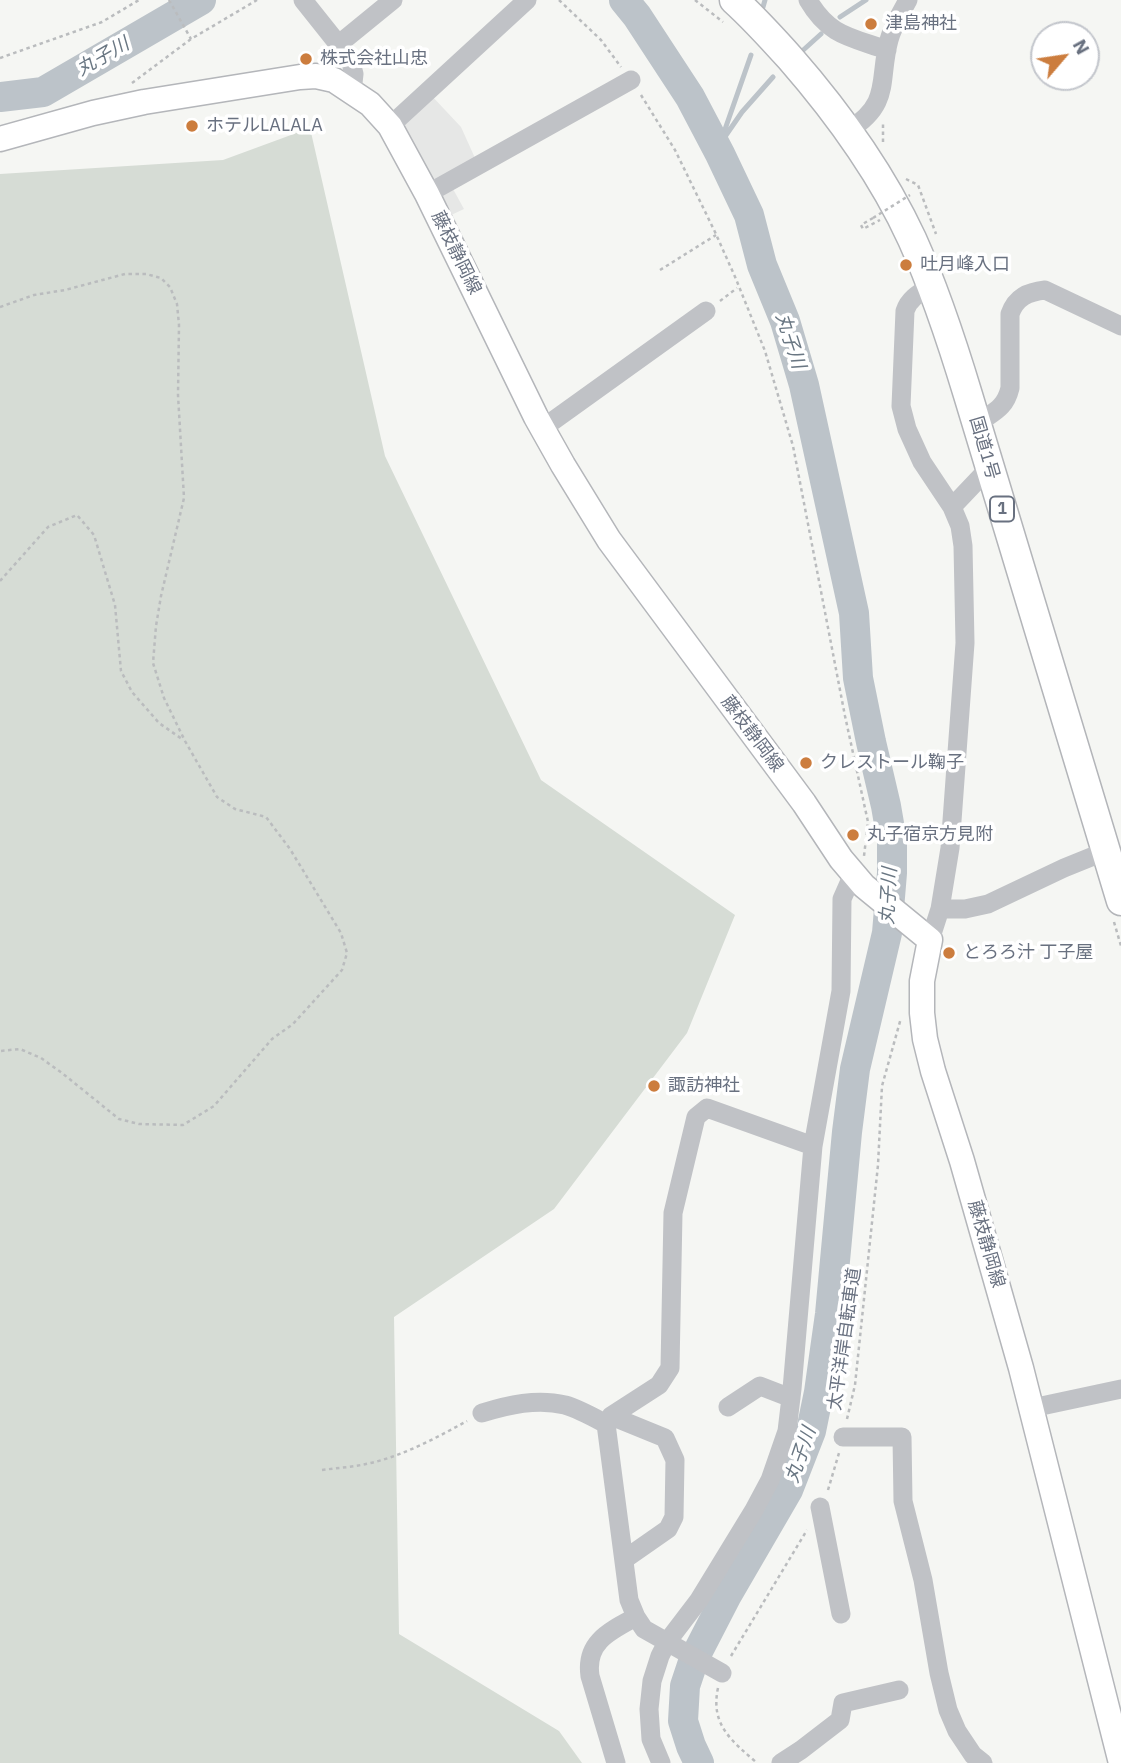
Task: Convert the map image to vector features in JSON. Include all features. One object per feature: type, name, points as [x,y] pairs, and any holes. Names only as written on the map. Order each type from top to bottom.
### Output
[{"type":"highway","name":"国道1号","points":[[724,7],[849,130],[886,189],[932,285],[1106,850],[1117,911]]},
{"type":"main road","name":"藤枝静岡線","points":[[0,139],[144,102],[316,76],[334,80],[370,104],[390,126],[427,194],[542,428],[609,540],[804,803],[841,859],[859,880],[930,940],[922,981],[925,1039],[1031,1409],[1121,1763]]},
{"type":"street","points":[[303,0],[350,59],[354,74],[352,92]]},
{"type":"street","points":[[339,44],[393,0]]},
{"type":"street","points":[[390,126],[527,0]]},
{"type":"street","points":[[808,0],[828,26],[842,35],[887,50]]},
{"type":"street","points":[[849,130],[870,114],[878,102],[883,87],[887,50],[894,27],[908,0]]},
{"type":"street","points":[[427,194],[631,80]]},
{"type":"street","points":[[930,940],[940,909],[950,848],[965,643],[964,546],[960,526],[922,462],[907,429],[901,406],[905,311],[911,300],[932,285]]},
{"type":"street","points":[[976,424],[1002,406],[1007,399],[1010,388],[1010,314],[1014,304],[1023,296],[1033,291],[1045,290],[1121,326]]},
{"type":"street","points":[[542,428],[706,311]]},
{"type":"street","points":[[951,507],[989,468]]},
{"type":"street","points":[[940,909],[965,909],[988,904],[1106,850]]},
{"type":"street","points":[[661,1763],[652,1739],[649,1709],[652,1681],[669,1643],[699,1600],[754,1510],[770,1480],[787,1431],[813,1146],[841,991],[842,899],[859,880]]},
{"type":"street","points":[[608,1420],[659,1385],[670,1368],[673,1213],[696,1117],[707,1108],[813,1146]]},
{"type":"street","points":[[729,1407],[760,1386],[791,1398]]},
{"type":"street","points":[[1031,1409],[1121,1389]]},
{"type":"street","points":[[482,1413],[514,1404],[566,1405],[665,1438],[675,1460],[674,1517],[668,1529],[625,1559]]},
{"type":"street","points":[[608,1420],[629,1600],[636,1617],[644,1629],[718,1671]]},
{"type":"street","points":[[842,1437],[902,1437],[903,1501],[923,1580],[948,1710],[962,1739],[973,1755],[983,1763]]},
{"type":"street","points":[[820,1507],[841,1614]]},
{"type":"street","points":[[616,1763],[588,1662],[594,1647],[608,1632],[636,1617]]},
{"type":"street","points":[[780,1763],[840,1720],[843,1703],[899,1690]]},
{"type":"path","points":[[0,58],[102,22],[139,0]]},
{"type":"path","points":[[169,0],[191,39]]},
{"type":"path","points":[[128,86],[191,39],[257,0]]},
{"type":"path","points":[[559,0],[601,40],[631,80],[675,150],[716,235],[765,351],[793,446],[842,703],[868,822],[859,880]]},
{"type":"path","points":[[695,0],[724,7]]},
{"type":"path","points":[[875,222],[863,229],[860,225],[912,194],[918,185]]},
{"type":"path","points":[[876,208],[881,220]]},
{"type":"path","points":[[660,270],[716,235]]},
{"type":"path","points":[[0,307],[34,295],[125,274],[146,274],[161,278],[170,287],[177,304],[179,325],[178,395],[184,498],[161,596],[153,663],[164,698],[217,797],[235,809],[265,817],[290,849],[341,933],[347,953],[342,970],[293,1024],[272,1039],[214,1106],[183,1125],[139,1124],[118,1119],[41,1058],[20,1049],[0,1051]]},
{"type":"path","points":[[706,311],[738,288]]},
{"type":"path","points":[[0,581],[48,527],[77,515],[94,535],[115,605],[121,671],[132,692],[159,723],[185,741]]},
{"type":"path","points":[[1117,911],[1121,946]]},
{"type":"path","name":"太平洋岸自転車道","points":[[757,1763],[732,1741],[722,1728],[715,1702],[718,1671],[826,1496],[855,1385],[878,1165],[881,1086],[902,1015]]},
{"type":"path","points":[[322,1470],[367,1464],[396,1455],[482,1413]]},
{"type":"shaded area","points":[[430,94],[461,127],[475,158],[447,178],[464,209],[449,216],[400,123]]},
{"type":"shaded area","points":[[310,128],[385,456],[541,780],[735,915],[687,1033],[554,1209],[394,1317],[399,1634],[559,1731],[582,1763],[0,1763],[0,174],[223,160]]},
{"type":"waterway","name":"丸子川","points":[[0,97],[43,92],[201,0]]},
{"type":"waterway","name":"丸子川","points":[[624,0],[690,97],[720,154],[749,215],[762,265],[785,321],[804,385],[854,613],[858,678],[892,841],[887,933],[855,1069],[830,1314],[811,1431],[788,1490],[727,1595],[694,1659],[685,1686],[683,1721],[699,1763]]},
{"type":"waterway","points":[[763,7],[765,0]]},
{"type":"waterway","points":[[840,17],[866,0]]},
{"type":"waterway","points":[[800,53],[821,34]]},
{"type":"waterway","points":[[723,135],[751,55]]},
{"type":"waterway","points":[[720,154],[722,141],[742,112],[773,77]]},
{"type":"place","name":"津島神社","points":[[871,24]]},
{"type":"place","name":"株式会社山忠","points":[[306,59]]},
{"type":"place","name":"ホテルLALALA","points":[[192,126]]},
{"type":"place","name":"吐月峰入口","points":[[906,265]]},
{"type":"place","name":"クレストール鞠子","points":[[806,763]]},
{"type":"place","name":"丸子宿京方見附","points":[[853,835]]},
{"type":"place","name":"とろろ汁 丁子屋","points":[[949,953]]},
{"type":"place","name":"諏訪神社","points":[[654,1086]]}]
